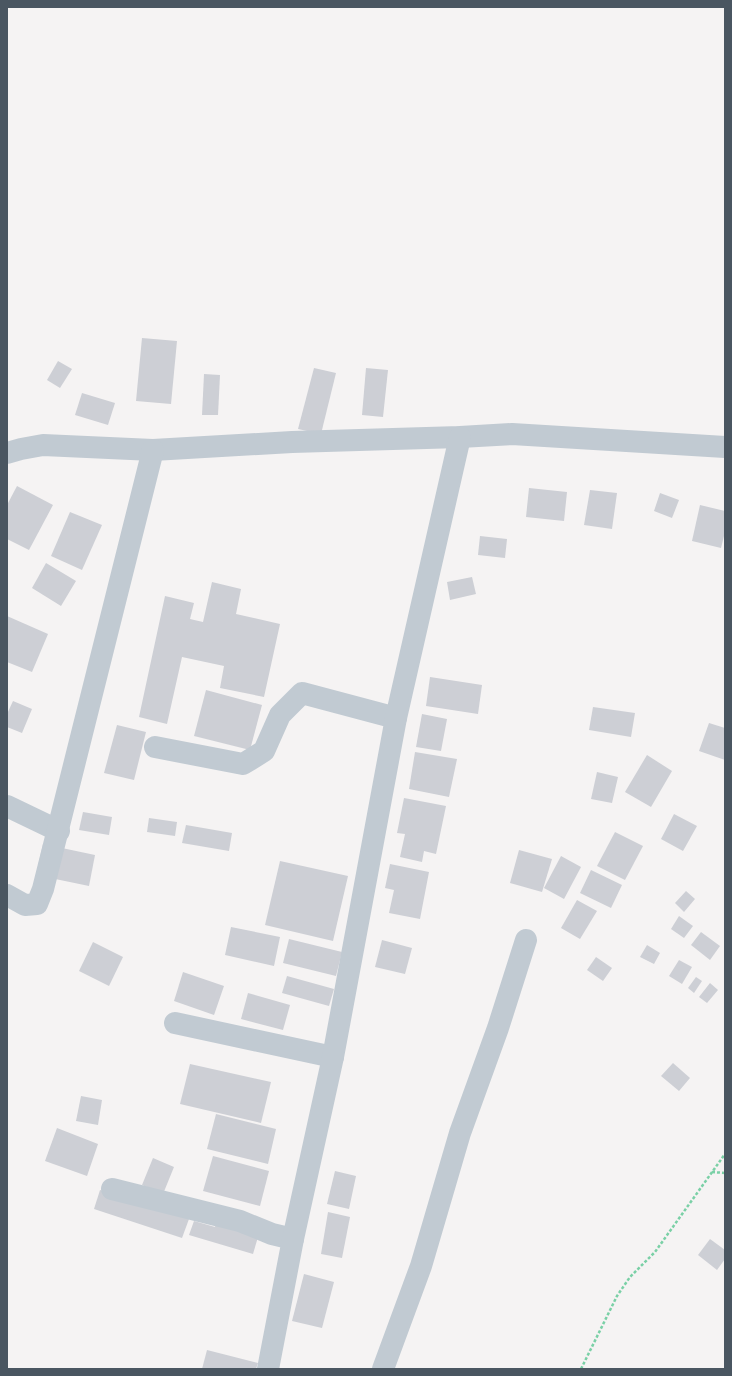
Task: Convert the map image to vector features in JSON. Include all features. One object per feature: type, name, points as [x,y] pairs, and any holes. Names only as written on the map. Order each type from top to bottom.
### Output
[{"type":"street","points":[[7,453],[21,448],[43,445],[152,450],[292,442],[512,434],[725,447]]},
{"type":"street","points":[[268,1369],[293,1239],[333,1057],[396,718],[460,437]]},
{"type":"street","points":[[7,895],[25,905],[37,904],[43,890],[152,450]]},
{"type":"street","points":[[155,748],[243,764],[264,751],[280,715],[302,693],[396,718]]},
{"type":"street","points":[[7,806],[59,830]]},
{"type":"street","points":[[383,1369],[421,1266],[460,1132],[498,1028],[526,940]]},
{"type":"street","points":[[175,1023],[333,1057]]},
{"type":"street","points":[[112,1188],[240,1221],[272,1234],[293,1239]]},
{"type":"path","points":[[581,1369],[617,1296],[630,1277],[656,1252],[725,1154]]},
{"type":"path","points":[[712,1172],[725,1173]]},
{"type":"building","points":[[142,338],[177,341],[171,404],[136,401]]},
{"type":"building","points":[[58,361],[72,369],[60,388],[47,380]]},
{"type":"building","points":[[314,368],[336,373],[321,434],[298,429]]},
{"type":"building","points":[[366,368],[388,370],[383,417],[362,415]]},
{"type":"building","points":[[204,374],[220,375],[218,415],[202,415]]},
{"type":"building","points":[[82,393],[115,403],[108,425],[75,415]]},
{"type":"building","points":[[17,486],[53,505],[29,550],[7,539],[7,505]]},
{"type":"building","points":[[529,488],[567,492],[564,521],[526,517]]},
{"type":"building","points":[[590,490],[617,493],[612,529],[584,525]]},
{"type":"building","points":[[660,493],[679,500],[672,518],[654,511]]},
{"type":"building","points":[[700,505],[725,511],[725,532],[721,548],[692,541]]},
{"type":"building","points":[[70,512],[102,525],[82,570],[51,556]]},
{"type":"building","points":[[480,536],[507,539],[505,558],[478,555]]},
{"type":"building","points":[[46,563],[76,581],[61,606],[32,588]]},
{"type":"building","points":[[472,577],[476,594],[450,600],[447,582]]},
{"type":"building","points":[[212,582],[241,589],[236,614],[280,624],[264,697],[220,688],[224,666],[182,657],[167,724],[139,717],[165,596],[194,603],[190,619],[203,622]]},
{"type":"building","points":[[7,616],[48,634],[32,672],[7,662]]},
{"type":"building","points":[[430,677],[482,685],[478,714],[426,706]]},
{"type":"building","points":[[206,690],[262,705],[250,750],[194,736]]},
{"type":"building","points":[[13,701],[32,709],[22,733],[7,727],[7,714]]},
{"type":"building","points":[[593,707],[635,713],[631,737],[589,730]]},
{"type":"building","points":[[422,714],[447,719],[441,751],[416,747]]},
{"type":"building","points":[[709,723],[725,728],[725,760],[699,751]]},
{"type":"building","points":[[117,725],[146,732],[134,780],[104,773]]},
{"type":"building","points":[[415,752],[457,759],[449,797],[409,789]]},
{"type":"building","points":[[647,755],[672,771],[651,807],[625,792]]},
{"type":"building","points":[[597,772],[618,777],[612,803],[591,799]]},
{"type":"building","points":[[404,798],[446,806],[436,854],[424,851],[422,862],[400,857],[405,834],[397,833]]},
{"type":"building","points":[[83,812],[112,817],[109,835],[79,830]]},
{"type":"building","points":[[674,814],[697,826],[683,851],[661,839]]},
{"type":"building","points":[[149,818],[177,822],[175,836],[147,832]]},
{"type":"building","points":[[186,825],[232,833],[229,851],[182,843]]},
{"type":"building","points":[[615,832],[643,846],[625,880],[597,866]]},
{"type":"building","points":[[43,844],[95,855],[89,886],[36,875]]},
{"type":"building","points":[[519,850],[552,859],[542,892],[510,883]]},
{"type":"building","points":[[561,856],[581,867],[564,899],[544,888]]},
{"type":"building","points":[[280,861],[348,876],[333,941],[265,925]]},
{"type":"building","points":[[390,864],[429,872],[420,919],[389,913],[394,890],[385,888]]},
{"type":"building","points":[[591,870],[622,885],[611,908],[580,893]]},
{"type":"building","points":[[686,891],[695,899],[684,912],[675,903]]},
{"type":"building","points":[[577,900],[597,911],[580,939],[561,928]]},
{"type":"building","points":[[679,916],[693,926],[684,938],[671,929]]},
{"type":"building","points":[[231,927],[280,937],[274,966],[225,955]]},
{"type":"building","points":[[701,932],[720,946],[710,960],[691,945]]},
{"type":"building","points":[[289,939],[342,952],[336,976],[283,963]]},
{"type":"building","points":[[382,940],[412,948],[405,974],[375,967]]},
{"type":"building","points":[[93,942],[123,957],[109,986],[79,971]]},
{"type":"building","points":[[647,945],[660,953],[654,964],[640,957]]},
{"type":"building","points":[[596,957],[612,968],[603,981],[587,970]]},
{"type":"building","points":[[679,960],[692,967],[682,984],[669,976]]},
{"type":"building","points":[[183,972],[224,986],[214,1015],[174,1001]]},
{"type":"building","points":[[287,976],[334,989],[329,1006],[282,993]]},
{"type":"building","points":[[696,977],[702,981],[694,993],[688,988]]},
{"type":"building","points":[[710,983],[718,990],[707,1003],[699,997]]},
{"type":"building","points":[[248,993],[290,1005],[283,1030],[241,1019]]},
{"type":"building","points":[[673,1063],[690,1078],[679,1091],[661,1076]]},
{"type":"building","points":[[190,1064],[271,1082],[261,1123],[180,1104]]},
{"type":"building","points":[[81,1096],[102,1100],[98,1125],[76,1121]]},
{"type":"building","points":[[216,1114],[276,1129],[268,1164],[207,1149]]},
{"type":"building","points":[[57,1128],[98,1144],[87,1176],[45,1161]]},
{"type":"building","points":[[213,1156],[269,1171],[260,1206],[203,1191]]},
{"type":"building","points":[[153,1158],[174,1167],[163,1194],[142,1185]]},
{"type":"building","points":[[335,1171],[356,1176],[349,1209],[327,1204]]},
{"type":"building","points":[[100,1190],[189,1219],[182,1238],[94,1209]]},
{"type":"building","points":[[328,1212],[350,1217],[342,1258],[321,1254]]},
{"type":"building","points":[[217,1218],[258,1237],[253,1254],[189,1235],[194,1221],[215,1227]]},
{"type":"building","points":[[710,1239],[725,1250],[725,1259],[717,1270],[698,1255]]},
{"type":"building","points":[[304,1274],[334,1282],[322,1328],[292,1321]]},
{"type":"building","points":[[207,1350],[258,1363],[256,1369],[202,1369]]}]
